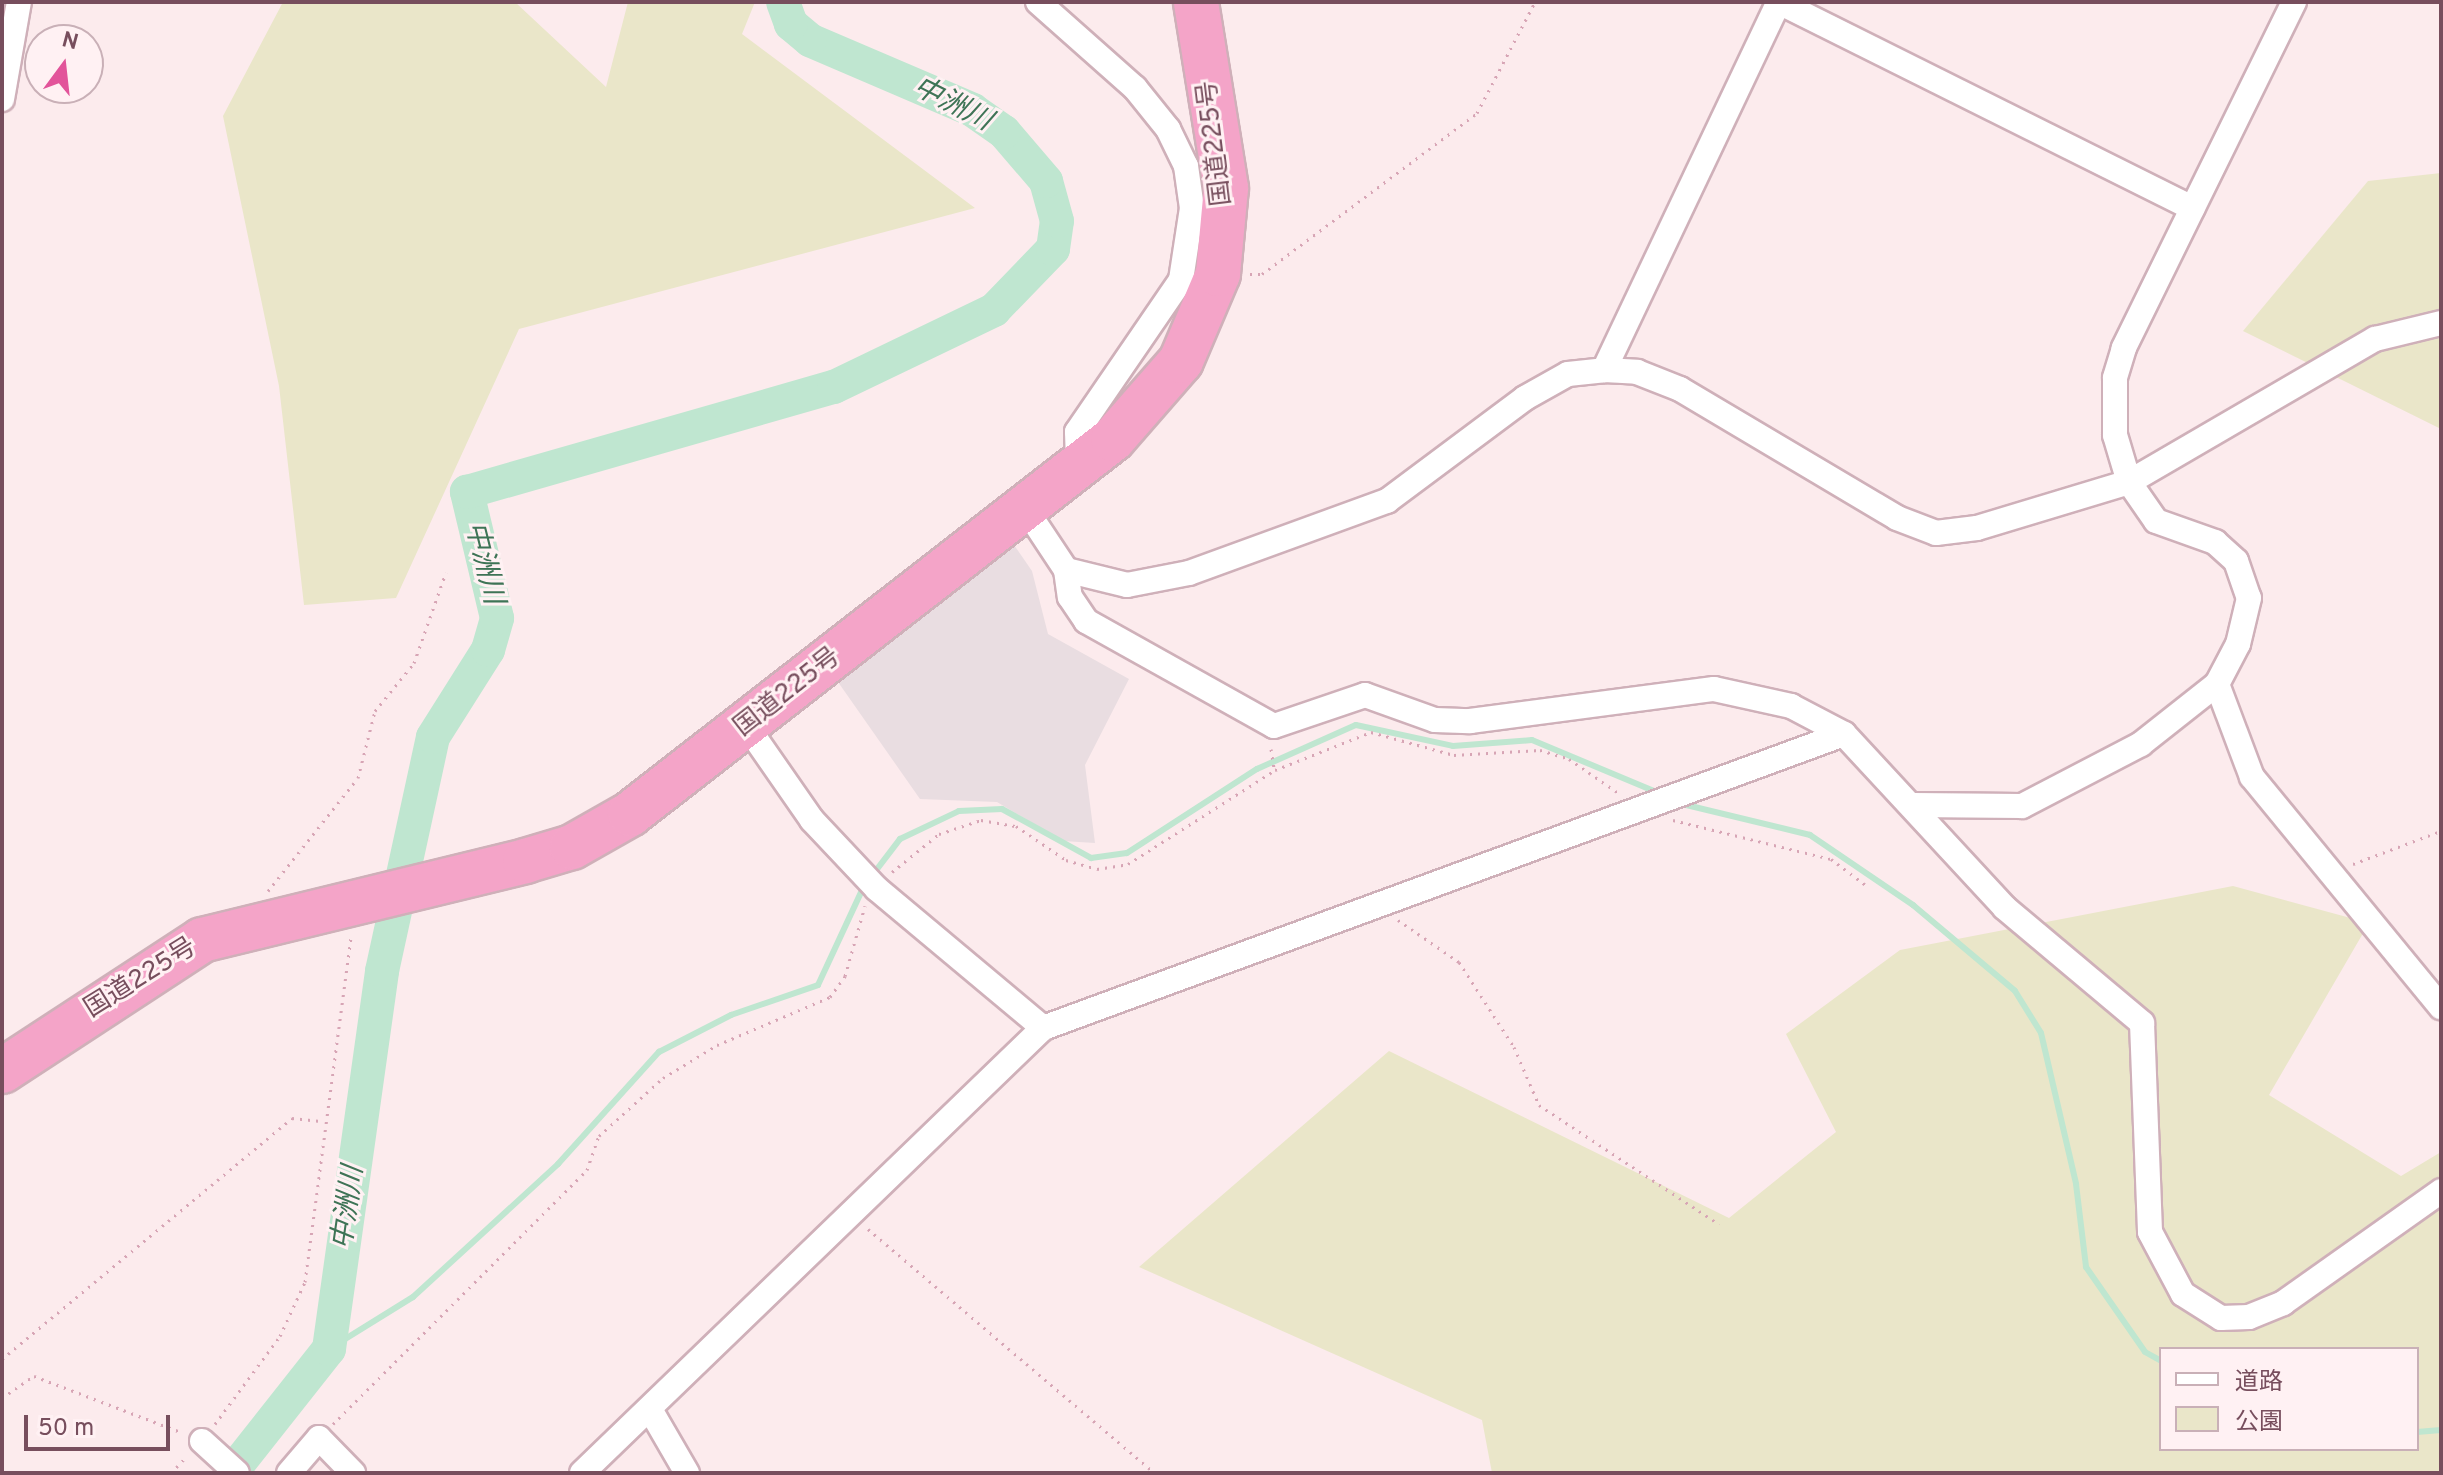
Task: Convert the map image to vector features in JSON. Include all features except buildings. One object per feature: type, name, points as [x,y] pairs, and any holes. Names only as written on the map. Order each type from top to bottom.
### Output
[{"type":"highway","name":"国道225号","points":[[2,1071],[202,940],[432,885],[572,847],[630,814],[1078,467],[1163,386],[1193,340],[1218,274],[1226,188],[1196,2]]},
{"type":"street","points":[[2,99],[19,2]]},
{"type":"street","points":[[1038,2],[1135,88],[1168,129],[1186,166],[1192,208],[1181,280],[1077,432],[1078,467]]},
{"type":"street","points":[[1604,370],[1779,2],[2192,208]]},
{"type":"street","points":[[1913,805],[2022,806],[2141,744],[2217,684],[2238,644],[2249,598],[2236,561],[2215,542],[2156,521],[2129,482],[2115,435],[2115,378],[2192,208],[2294,2]]},
{"type":"street","points":[[1066,570],[1127,585],[1256,554],[1387,501],[1525,398],[1568,374],[1604,370],[1637,372],[1680,389],[1897,518],[1936,533],[2055,509],[2129,482],[2375,339],[2441,323]]},
{"type":"street","points":[[1025,508],[1066,570],[1070,597],[1086,621],[1274,726],[1365,695],[1435,720],[1470,721],[1714,689],[1791,706],[1844,734],[1913,805],[2005,908],[2142,1023],[2150,1232],[2183,1294],[2221,1318],[2249,1317],[2319,1283],[2441,1191]]},
{"type":"street","points":[[2217,684],[2252,777],[2326,873],[2441,1007]]},
{"type":"street","points":[[746,725],[812,820],[870,883],[1043,1028]]},
{"type":"street","points":[[582,1473],[651,1411],[1043,1028],[1642,812],[1844,734]]},
{"type":"street","points":[[651,1411],[687,1473]]},
{"type":"street","points":[[289,1473],[319,1438],[353,1473]]},
{"type":"street","points":[[204,1443],[237,1473]]},
{"type":"path","points":[[1218,274],[1262,274],[1477,113],[1535,2]]},
{"type":"path","points":[[265,894],[358,778],[375,711],[414,663],[446,572]]},
{"type":"path","points":[[319,1438],[587,1170],[599,1136],[663,1078],[717,1045],[830,997],[870,883],[939,834],[981,820],[1016,826],[1066,860],[1097,869],[1128,864],[1275,770],[1371,732],[1454,755],[1540,750],[1598,775],[1642,812],[1831,859],[1867,886]]},
{"type":"path","points":[[2326,873],[2441,831]]},
{"type":"path","points":[[2,1398],[34,1376],[204,1443],[280,1336],[305,1282],[323,1121],[356,902]]},
{"type":"path","points":[[1378,907],[1459,962],[1514,1047],[1539,1105],[1719,1224]]},
{"type":"path","points":[[2,1359],[292,1118],[323,1121]]},
{"type":"path","points":[[853,1216],[1155,1473]]},
{"type":"shaded area","points":[[1012,542],[1032,571],[1048,634],[1129,679],[1085,765],[1095,843],[1063,841],[997,802],[920,799],[838,682]]},
{"type":"green space","points":[[283,2],[515,2],[606,87],[628,2],[755,2],[742,34],[975,208],[519,329],[396,598],[304,605],[279,386],[223,116]]},
{"type":"green space","points":[[2441,173],[2441,429],[2243,331],[2368,181]]},
{"type":"green space","points":[[2233,886],[2369,923],[2269,1095],[2401,1176],[2441,1152],[2441,1473],[1492,1473],[1482,1420],[1139,1267],[1389,1051],[1729,1218],[1836,1132],[1786,1034],[1900,950]]},
{"type":"waterway","name":"中洲川","points":[[231,1473],[329,1349],[382,971],[433,737],[488,650],[497,618],[467,492],[834,387],[994,310],[1053,249],[1057,221],[1046,181],[1004,132],[973,110],[810,40],[791,24],[783,2]]},
{"type":"waterway","points":[[871,877],[900,839],[959,811],[1002,809],[1091,858],[1127,853],[1257,769],[1356,725],[1453,746],[1532,740],[1661,794]]},
{"type":"waterway","points":[[1678,803],[1810,835],[1913,905],[2015,991],[2041,1033],[2076,1184],[2086,1267],[2145,1352],[2159,1360]]},
{"type":"waterway","points":[[329,1349],[413,1297],[558,1164],[659,1052],[731,1015],[818,985],[864,886]]},
{"type":"waterway","points":[[2419,1432],[2441,1430]]}]
